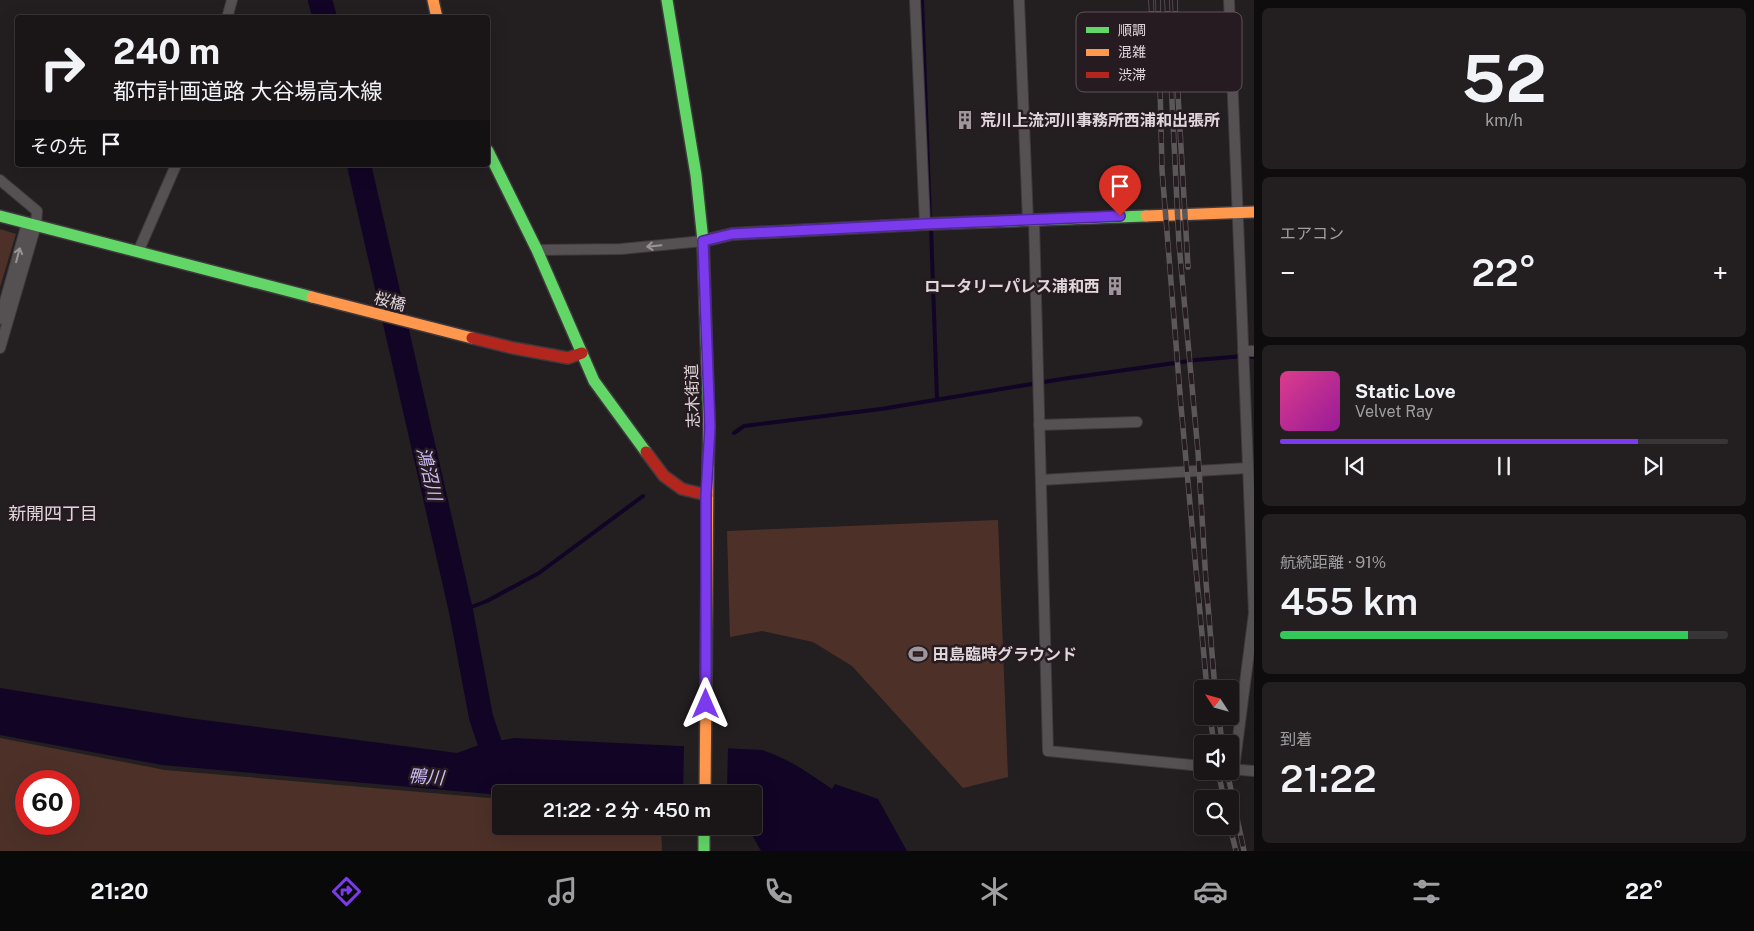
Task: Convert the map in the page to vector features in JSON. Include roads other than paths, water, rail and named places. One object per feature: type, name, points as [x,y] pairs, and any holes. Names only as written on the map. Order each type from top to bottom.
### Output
[{"type":"street","points":[[228,15],[232,0]]},
{"type":"street","points":[[433,0],[436,15]]},
{"type":"street","name":"志木街道","points":[[667,0],[696,175],[703,241],[710,427],[706,495],[705,785]]},
{"type":"street","points":[[915,0],[929,224]]},
{"type":"street","points":[[1019,0],[1031,221],[1039,425],[1048,751],[1194,765]]},
{"type":"street","points":[[1233,92],[1254,597],[1253,636],[1237,735]]},
{"type":"street","points":[[490,155],[537,250],[594,381],[664,476],[682,489],[706,495]]},
{"type":"street","points":[[138,252],[175,167]]},
{"type":"street","points":[[0,180],[36,212],[0,319]]},
{"type":"street","points":[[537,250],[621,249],[703,241],[732,234],[929,224],[1254,212]]},
{"type":"street","name":"桜橋","points":[[0,216],[513,348],[568,358],[582,353]]},
{"type":"street","points":[[0,348],[31,224]]},
{"type":"street","points":[[1243,351],[1254,351]]},
{"type":"street","points":[[1039,425],[1136,422]]},
{"type":"street","points":[[1041,480],[1248,468]]},
{"type":"street","points":[[1239,770],[1254,771]]},
{"type":"street","points":[[704,835],[704,851]]},
{"type":"water","name":"鴨川","points":[[0,688],[188,718],[457,753],[479,745],[514,738],[762,750],[790,762],[832,789],[835,784],[878,799],[907,851],[761,851],[752,835],[762,835],[762,785],[492,785],[492,794],[162,765],[0,735]]},
{"type":"waterway","name":"鴻沼川","points":[[320,0],[324,15]]},
{"type":"waterway","points":[[922,0],[930,220]]},
{"type":"waterway","name":"鴻沼川","points":[[359,167],[461,611],[481,717],[500,774]]},
{"type":"waterway","points":[[931,227],[937,399]]},
{"type":"waterway","points":[[734,433],[744,426],[881,409],[1062,379],[1196,360],[1244,356],[1254,357]]},
{"type":"waterway","points":[[461,611],[487,601],[539,573],[643,496]]},
{"type":"railway","points":[[1151,0],[1152,12]]},
{"type":"railway","points":[[1158,0],[1158,12]]},
{"type":"railway","points":[[1167,0],[1168,12]]},
{"type":"railway","points":[[1175,0],[1175,12]]},
{"type":"railway","points":[[1160,92],[1162,170],[1206,680]]},
{"type":"railway","points":[[1172,92],[1179,244],[1198,452],[1214,680]]},
{"type":"railway","points":[[1178,92],[1188,267]]},
{"type":"railway","points":[[1211,725],[1213,735]]},
{"type":"railway","points":[[1220,725],[1221,735]]},
{"type":"railway","points":[[1220,780],[1222,790]]},
{"type":"railway","points":[[1229,780],[1244,851]]},
{"type":"railway","points":[[1232,835],[1236,851]]},
{"type":"place","name":"荒川上流河川事務所西浦和出張所","points":[[965,120]]},
{"type":"place","name":"ロータリーパレス浦和西","points":[[1115,286]]},
{"type":"place","name":"田島臨時グラウンド","points":[[918,654]]},
{"type":"district","name":"新開四丁目","points":[[53,514]]}]
